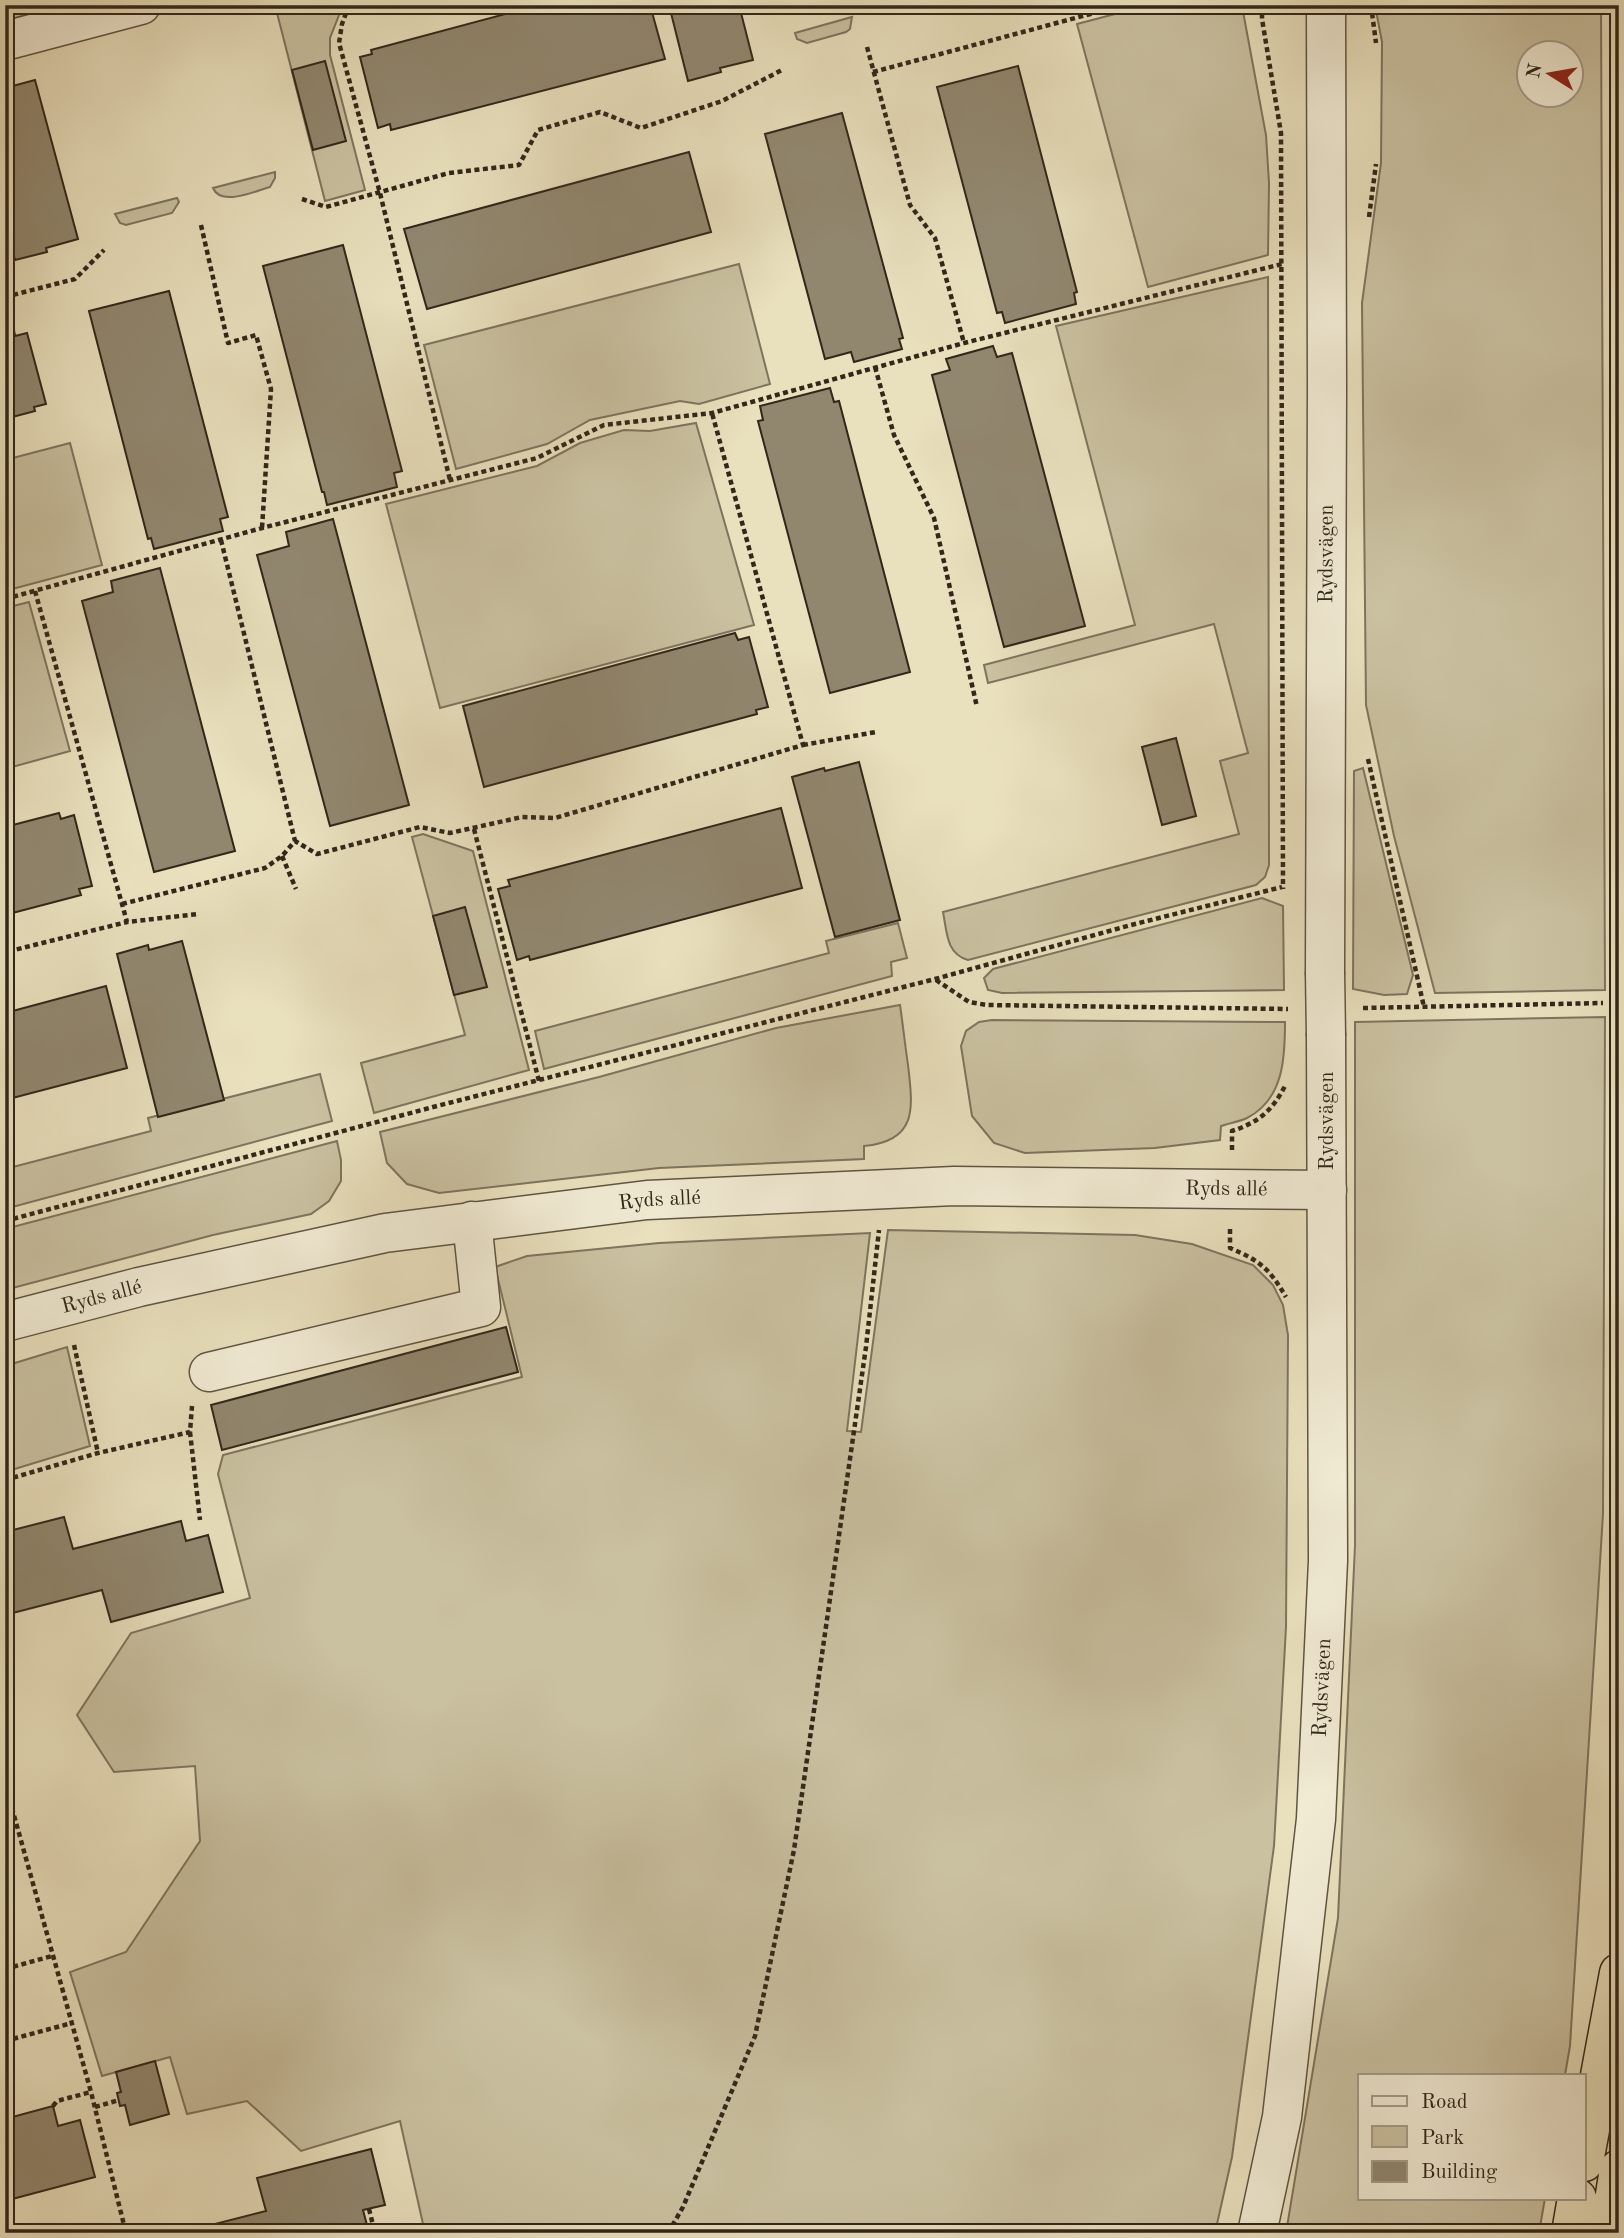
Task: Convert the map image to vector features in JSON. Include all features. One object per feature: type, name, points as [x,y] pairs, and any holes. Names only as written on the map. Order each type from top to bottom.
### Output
[{"type":"highway","points":[[1586,2151],[1619,1973]]},
{"type":"highway","points":[[1609,2233],[1619,2169]]},
{"type":"highway","points":[[1571,2233],[1577,2200]]},
{"type":"street","points":[[5,41],[141,5]]},
{"type":"street","name":"Rydsvägen","points":[[1257,2233],[1282,2118],[1316,1819],[1328,1561],[1325,972],[1326,5]]},
{"type":"street","name":"Ryds allé","points":[[5,1322],[139,1287],[385,1233],[648,1200],[954,1186],[1327,1190]]},
{"type":"street","points":[[209,1371],[481,1307],[472,1221]]},
{"type":"path","points":[[349,5],[342,24],[340,43],[380,193],[450,480]]},
{"type":"path","points":[[873,72],[1124,5]]},
{"type":"path","points":[[5,1221],[1282,887],[1281,133],[1262,5]]},
{"type":"path","points":[[1371,5],[1376,43]]},
{"type":"path","points":[[867,47],[910,205],[935,238],[964,343]]},
{"type":"path","points":[[302,200],[326,207],[449,173],[519,165],[538,130],[600,112],[641,128],[722,101],[782,70]]},
{"type":"path","points":[[1369,219],[1376,164]]},
{"type":"path","points":[[201,225],[228,343],[256,335],[271,389],[262,528]]},
{"type":"path","points":[[5,298],[75,279],[104,250]]},
{"type":"path","points":[[5,599],[262,528],[537,458],[604,425],[712,413],[964,343],[1282,264]]},
{"type":"path","points":[[875,367],[894,435],[934,518],[976,707]]},
{"type":"path","points":[[712,413],[803,745]]},
{"type":"path","points":[[221,540],[295,841],[317,854],[420,827],[450,834],[522,817],[555,818],[803,745],[876,732]]},
{"type":"path","points":[[35,590],[127,922]]},
{"type":"path","points":[[1366,753],[1424,1007]]},
{"type":"path","points":[[474,829],[539,1081]]},
{"type":"path","points":[[122,904],[265,867],[282,856],[295,841]]},
{"type":"path","points":[[282,856],[296,889]]},
{"type":"path","points":[[5,961],[14,950],[127,922],[198,914]]},
{"type":"path","points":[[935,979],[969,1002],[987,1005],[1290,1009]]},
{"type":"path","points":[[1357,1008],[1603,1003]]},
{"type":"path","points":[[1286,1084],[1276,1104],[1252,1124],[1232,1131],[1230,1248],[1255,1259],[1267,1269],[1277,1282],[1289,1308]]},
{"type":"path","points":[[668,2233],[683,2207],[755,2036],[772,1956],[794,1850],[866,1347],[880,1225]]},
{"type":"path","points":[[73,1339],[98,1453]]},
{"type":"path","points":[[200,1520],[190,1432],[192,1406],[209,1371]]},
{"type":"path","points":[[5,1480],[98,1453],[190,1432]]},
{"type":"path","points":[[5,1783],[91,2092],[126,2233]]},
{"type":"path","points":[[5,1969],[52,1956]]},
{"type":"path","points":[[5,2041],[72,2023]]},
{"type":"path","points":[[53,2106],[57,2101],[91,2092]]},
{"type":"path","points":[[95,2107],[119,2100]]},
{"type":"path","points":[[369,2209],[375,2233]]},
{"type":"green space","points":[[5,5],[63,5],[5,21]]},
{"type":"green space","points":[[275,5],[343,5],[330,38],[330,55],[365,190],[325,201]]},
{"type":"green space","points":[[1149,5],[1242,6],[1266,135],[1269,183],[1268,255],[1148,287],[1077,24]]},
{"type":"green space","points":[[1375,5],[1601,5],[1605,990],[1435,993],[1394,836],[1366,705],[1362,303],[1381,163],[1382,42]]},
{"type":"green space","points":[[852,17],[850,29],[846,32],[807,43],[797,39],[795,33]]},
{"type":"green space","points":[[275,172],[270,187],[247,194],[223,196],[217,194],[213,188]]},
{"type":"green space","points":[[177,198],[179,202],[172,213],[126,225],[120,223],[115,214]]},
{"type":"green space","points":[[739,264],[770,384],[699,404],[680,401],[590,420],[547,444],[456,469],[424,345]]},
{"type":"green space","points":[[1268,277],[1269,865],[1265,877],[1256,885],[968,960],[961,957],[951,947],[943,912],[1239,834],[1220,761],[1248,753],[1214,624],[988,683],[984,665],[1135,625],[1056,326]]},
{"type":"green space","points":[[696,423],[754,625],[440,708],[386,504],[537,466],[580,443],[624,430],[650,431]]},
{"type":"green space","points":[[70,443],[102,565],[5,591],[5,460]]},
{"type":"green space","points":[[29,602],[70,751],[5,769],[5,608]]},
{"type":"green space","points":[[1363,768],[1413,975],[1407,994],[1384,995],[1353,989],[1354,771]]},
{"type":"green space","points":[[423,834],[473,851],[529,1070],[374,1113],[361,1063],[465,1035],[412,837]]},
{"type":"green space","points":[[1262,898],[1283,906],[1284,990],[1002,993],[988,990],[984,978],[993,969]]},
{"type":"green space","points":[[898,923],[907,958],[891,962],[892,976],[544,1069],[535,1031],[829,953],[826,941]]},
{"type":"green space","points":[[900,1005],[911,1108],[903,1130],[882,1143],[864,1146],[864,1159],[659,1168],[439,1193],[407,1184],[387,1163],[380,1132],[599,1077],[776,1028]]},
{"type":"green space","points":[[1605,1017],[1603,1514],[1570,2046],[1565,2074],[1358,2074],[1358,2200],[1545,2200],[1539,2233],[1286,2233],[1338,1918],[1355,1545],[1355,1022]]},
{"type":"green space","points":[[979,1022],[1285,1022],[1283,1063],[1269,1100],[1247,1118],[1221,1126],[1220,1140],[1155,1148],[1025,1153],[994,1143],[972,1116],[961,1046],[966,1031]]},
{"type":"green space","points":[[320,1074],[332,1121],[5,1209],[5,1169],[151,1131],[148,1118]]},
{"type":"green space","points":[[337,1141],[341,1181],[329,1201],[311,1214],[213,1235],[5,1290],[5,1229]]},
{"type":"green space","points":[[888,1230],[1135,1235],[1192,1244],[1253,1265],[1273,1285],[1283,1305],[1288,1335],[1286,1627],[1274,1846],[1232,2157],[1215,2233],[425,2233],[400,2121],[301,2151],[247,2101],[187,2114],[170,2057],[102,2076],[70,1972],[126,1952],[200,1841],[195,1766],[114,1772],[77,1715],[131,1633],[250,1598],[218,1474],[223,1455],[522,1377],[495,1267],[527,1256],[659,1243],[870,1233],[847,1431],[861,1432]]},
{"type":"green space","points":[[67,1347],[90,1446],[5,1472],[5,1366]]},
{"type":"building","points":[[539,5],[650,5],[665,59],[391,130],[390,124],[378,128],[360,57],[372,54],[371,50]]},
{"type":"building","points":[[669,5],[739,5],[753,60],[720,68],[721,72],[688,81]]},
{"type":"building","points":[[325,61],[346,141],[313,150],[292,70]]},
{"type":"building","points":[[1018,66],[1077,292],[1074,293],[1076,304],[1005,323],[1002,312],[997,313],[937,87]]},
{"type":"building","points":[[35,80],[78,239],[46,248],[47,252],[15,260],[5,223],[5,88]]},
{"type":"building","points":[[842,113],[903,338],[899,339],[902,349],[854,362],[851,352],[825,359],[765,134]]},
{"type":"building","points":[[689,152],[711,232],[427,309],[404,229]]},
{"type":"building","points":[[343,245],[402,471],[394,473],[397,487],[327,505],[263,266]]},
{"type":"building","points":[[169,291],[228,517],[220,519],[223,531],[154,549],[151,538],[148,539],[89,311]]},
{"type":"building","points":[[14,330],[15,336],[27,333],[46,404],[34,407],[35,411],[5,419],[5,333]]},
{"type":"building","points":[[993,346],[997,357],[1012,353],[1085,626],[1004,647],[932,375],[950,370],[946,359]]},
{"type":"building","points":[[830,388],[834,402],[839,401],[910,672],[830,693],[758,421],[763,420],[760,406]]},
{"type":"building","points":[[333,519],[409,805],[330,826],[257,555],[289,546],[286,532]]},
{"type":"building","points":[[160,568],[235,851],[154,872],[82,601],[113,592],[111,581]]},
{"type":"building","points":[[735,633],[738,640],[749,637],[768,707],[756,710],[757,714],[484,787],[463,706]]},
{"type":"building","points":[[1176,738],[1196,816],[1162,825],[1142,747]]},
{"type":"building","points":[[859,762],[900,920],[835,937],[792,777]]},
{"type":"building","points":[[781,808],[802,888],[530,960],[529,956],[517,960],[498,889],[510,886],[508,880]]},
{"type":"building","points":[[59,813],[61,819],[74,815],[92,886],[79,889],[81,895],[5,915],[5,827]]},
{"type":"building","points":[[465,907],[487,987],[454,995],[433,916]]},
{"type":"building","points":[[182,941],[224,1100],[158,1117],[117,954],[148,945],[149,950]]},
{"type":"building","points":[[106,986],[127,1068],[5,1100],[5,1013]]},
{"type":"building","points":[[506,1327],[518,1372],[222,1450],[211,1405]]},
{"type":"building","points":[[64,1517],[73,1549],[181,1521],[186,1541],[208,1535],[223,1592],[111,1622],[102,1590],[5,1615],[5,1532]]},
{"type":"building","points":[[5,1844],[12,1869],[5,1871]]},
{"type":"building","points":[[155,2061],[169,2114],[130,2125],[125,2105],[120,2106],[117,2093],[121,2092],[116,2072]]},
{"type":"building","points":[[53,2106],[58,2126],[80,2120],[95,2177],[5,2201],[5,2119]]},
{"type":"building","points":[[371,2149],[385,2205],[363,2210],[368,2229],[355,2233],[180,2233],[266,2211],[257,2178]]}]
